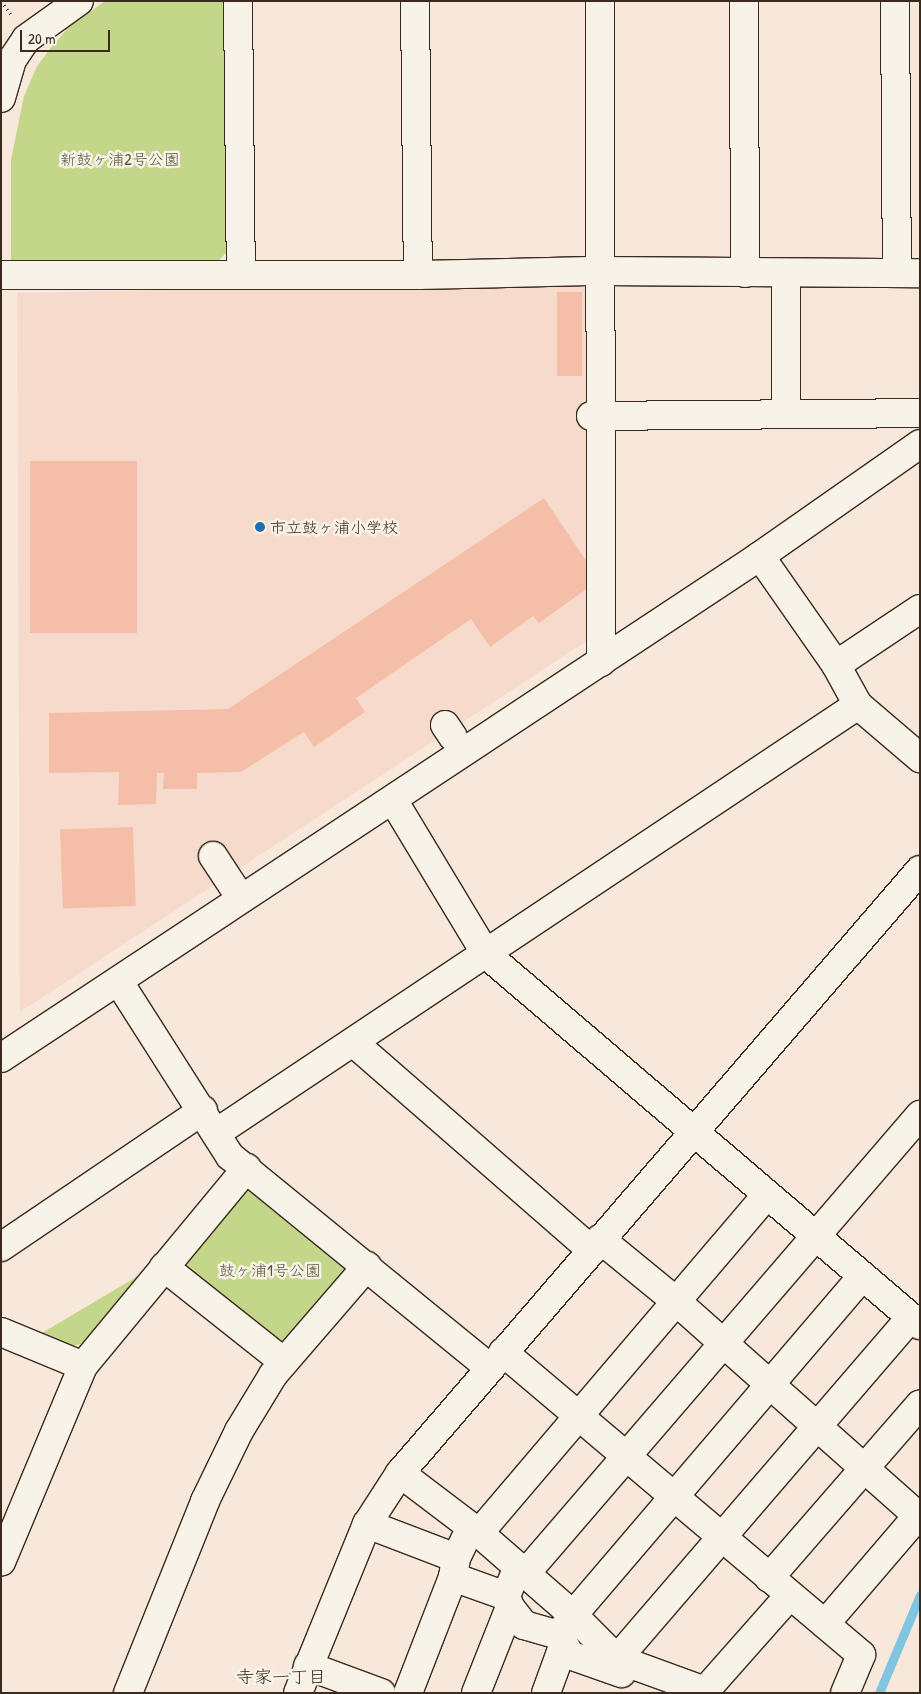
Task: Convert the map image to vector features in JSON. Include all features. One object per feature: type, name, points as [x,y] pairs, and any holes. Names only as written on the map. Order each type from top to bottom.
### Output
[{"type":"street","points":[[1,98],[12,60],[26,39],[79,1]]},
{"type":"street","points":[[238,1],[241,275]]},
{"type":"street","points":[[415,1],[418,275]]},
{"type":"street","points":[[600,1],[600,271],[596,416],[601,662]]},
{"type":"street","points":[[744,1],[745,273]]},
{"type":"street","points":[[1,275],[418,275],[600,271],[786,274],[908,273],[895,1]]},
{"type":"street","points":[[786,274],[786,413]]},
{"type":"street","points":[[596,416],[920,413]]},
{"type":"street","points":[[1,1058],[119,982],[240,897],[393,800],[760,556],[920,444]]},
{"type":"street","points":[[760,556],[836,665],[858,705],[920,758]]},
{"type":"street","points":[[836,665],[920,609]]},
{"type":"street","points":[[1,1246],[210,1121],[354,1043],[858,705]]},
{"type":"street","points":[[393,800],[486,954],[915,1321],[819,1426],[722,1538],[619,1672]]},
{"type":"street","points":[[213,856],[240,897]]},
{"type":"street","points":[[298,1693],[367,1524],[400,1473],[496,1359],[920,870]]},
{"type":"street","points":[[119,982],[210,1121],[230,1156],[367,1266],[496,1359],[578,1415],[861,1655],[845,1693]]},
{"type":"street","points":[[354,1043],[596,1245],[677,1302],[723,1345],[819,1426],[919,1515],[825,1624]]},
{"type":"street","points":[[476,1693],[508,1602],[522,1571],[723,1345],[920,1115]]},
{"type":"street","points":[[1,1562],[82,1366],[247,1168]]},
{"type":"street","points":[[408,1693],[454,1568],[475,1530],[677,1302],[767,1195]]},
{"type":"street","points":[[128,1693],[205,1501],[239,1432],[284,1362],[367,1266]]},
{"type":"street","points":[[164,1267],[284,1362]]},
{"type":"street","points":[[546,1693],[566,1639],[673,1497],[772,1386],[862,1277]]},
{"type":"street","points":[[1,1332],[82,1366]]},
{"type":"street","points":[[769,1578],[920,1404]]},
{"type":"street","points":[[400,1473],[475,1530],[522,1571],[566,1639],[619,1672]]},
{"type":"street","points":[[367,1524],[454,1568],[508,1602],[524,1625],[566,1639],[619,1672],[706,1692],[790,1595]]},
{"type":"street","points":[[308,1666],[381,1693]]},
{"type":"shaded area","points":[[579,282],[592,297],[596,635],[20,1012],[17,293]]},
{"type":"green space","name":"新鼓ヶ浦2号公園","points":[[105,1],[226,1],[227,252],[212,267],[11,268],[11,160],[24,96],[37,66],[54,44],[69,27]]},
{"type":"green space","name":"鼓ヶ浦1号公園","points":[[256,1186],[348,1262],[348,1275],[289,1346],[277,1347],[186,1275],[184,1263],[245,1189]]},
{"type":"green space","points":[[143,1273],[88,1343],[72,1346],[42,1333]]},
{"type":"building","points":[[557,292],[582,292],[582,376],[557,376]]},
{"type":"building","points":[[30,461],[137,461],[137,633],[30,633]]},
{"type":"building","points":[[544,498],[599,580],[539,623],[533,616],[490,647],[471,619],[356,698],[365,712],[314,747],[304,732],[241,772],[197,773],[197,789],[163,789],[164,773],[157,773],[156,804],[118,805],[119,772],[49,773],[49,713],[228,709]]},
{"type":"building","points":[[133,827],[136,906],[63,908],[60,830]]},
{"type":"waterway","points":[[879,1693],[920,1595]]},
{"type":"place","name":"市立鼓ヶ浦小学校","points":[[260,527]]},
{"type":"district","name":"寺家一丁目","points":[[281,1677]]}]
